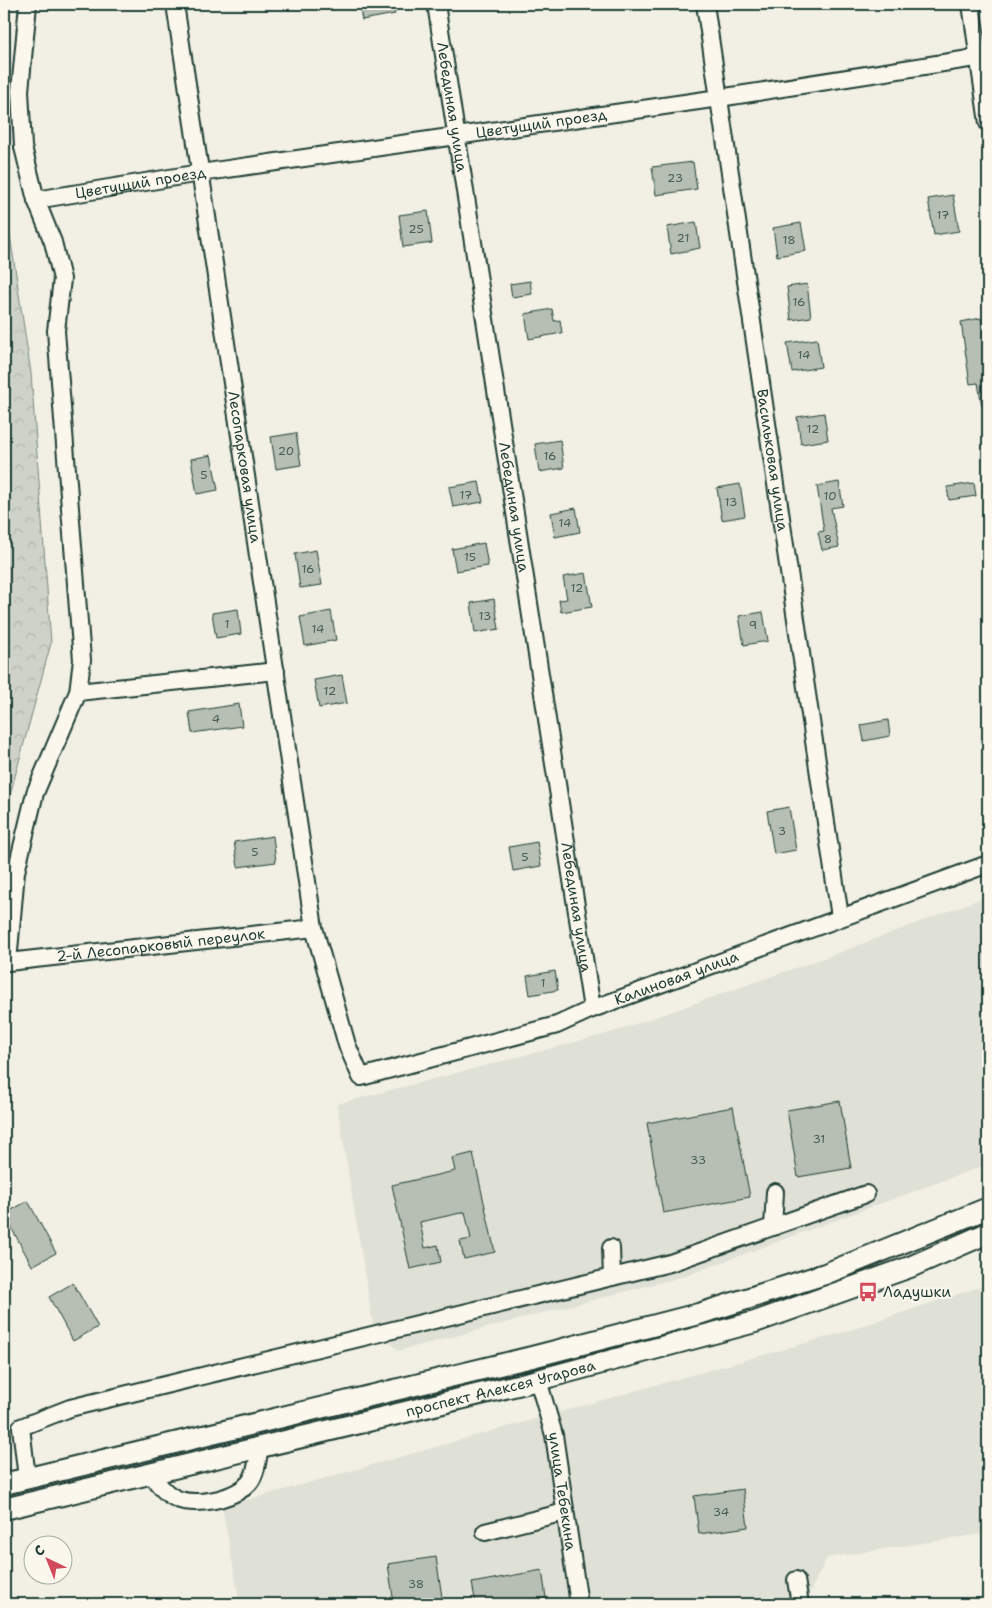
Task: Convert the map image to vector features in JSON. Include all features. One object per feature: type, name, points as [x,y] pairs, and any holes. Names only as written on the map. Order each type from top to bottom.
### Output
[{"type":"main road","name":"проспект Алексея Угарова","points":[[4,1484],[532,1357],[702,1313],[825,1274],[988,1208]]},
{"type":"main road","name":"проспект Алексея Угарова","points":[[4,1509],[538,1380],[755,1322],[910,1267],[988,1233]]},
{"type":"main road","points":[[532,1357],[538,1380]]},
{"type":"street","points":[[28,4],[20,90],[23,147],[36,200],[53,242],[62,279],[56,331],[82,660],[78,692],[276,671]]},
{"type":"street","name":"Лесопарковая улица","points":[[175,4],[314,928],[347,1045],[361,1077]]},
{"type":"street","name":"Лебединая улица","points":[[436,4],[592,1009]]},
{"type":"street","name":"Васильковая улица","points":[[705,4],[840,917]]},
{"type":"street","points":[[971,4],[983,57],[988,123]]},
{"type":"street","name":"Цветущий проезд","points":[[36,200],[200,173],[719,98],[983,57]]},
{"type":"street","name":"2-й Лесопарковый переулок","points":[[78,692],[35,793],[16,872],[8,962],[314,928]]},
{"type":"street","name":"Калиновая улица","points":[[361,1077],[557,1025],[592,1009],[988,864]]},
{"type":"street","points":[[773,1227],[775,1192]]},
{"type":"street","points":[[27,1478],[21,1427],[70,1408],[670,1263],[866,1194]]},
{"type":"street","points":[[611,1248],[612,1277]]},
{"type":"street","name":"улица Тебекина","points":[[538,1380],[554,1435],[579,1604]]},
{"type":"street","points":[[151,1472],[168,1494],[176,1500],[198,1504],[233,1495],[250,1482],[260,1446]]},
{"type":"street","points":[[484,1532],[565,1512]]},
{"type":"street","points":[[796,1580],[800,1604]]},
{"type":"shaded area","points":[[988,896],[988,1164],[685,1276],[398,1351],[373,1325],[337,1104],[610,1033],[838,953]]},
{"type":"shaded area","points":[[988,1284],[988,1533],[827,1558],[804,1604],[240,1604],[222,1507],[841,1333]]},
{"type":"green space","points":[[4,196],[31,373],[51,643],[4,817]]},
{"type":"green space","points":[[988,1217],[988,1225],[808,1295],[574,1362],[568,1360],[568,1358]]},
{"type":"green space","points":[[506,1373],[502,1378],[4,1500],[4,1493]]},
{"type":"building","points":[[359,4],[393,4],[395,14],[362,20]]},
{"type":"building","points":[[693,162],[697,189],[656,195],[652,167]]},
{"type":"building","points":[[953,195],[959,231],[934,235],[928,199]]},
{"type":"building","points":[[428,211],[432,243],[403,247],[399,215]]},
{"type":"building","points":[[696,222],[700,248],[671,254],[667,227]]},
{"type":"building","points":[[801,223],[806,251],[777,256],[773,228]]},
{"type":"building","points":[[530,281],[532,294],[512,297],[510,284]]},
{"type":"building","points":[[807,284],[811,317],[791,320],[787,287]]},
{"type":"building","points":[[552,309],[554,321],[560,320],[562,333],[529,339],[525,314]]},
{"type":"building","points":[[981,318],[988,355],[986,355],[988,405],[982,406],[978,383],[970,384],[961,322]]},
{"type":"building","points":[[817,339],[821,367],[792,372],[787,343]]},
{"type":"building","points":[[824,413],[828,440],[801,444],[797,417]]},
{"type":"building","points":[[296,433],[301,465],[276,469],[271,437]]},
{"type":"building","points":[[560,440],[564,468],[539,472],[535,444]]},
{"type":"building","points":[[211,455],[218,490],[197,494],[191,459]]},
{"type":"building","points":[[479,482],[483,502],[453,507],[449,487]]},
{"type":"building","points":[[839,482],[843,506],[831,508],[839,547],[822,550],[818,532],[824,531],[817,486]]},
{"type":"building","points":[[974,483],[976,496],[949,500],[947,487]]},
{"type":"building","points":[[740,484],[745,516],[722,520],[717,488]]},
{"type":"building","points":[[576,508],[580,532],[555,537],[551,513]]},
{"type":"building","points":[[484,543],[488,566],[456,571],[452,549]]},
{"type":"building","points":[[316,550],[322,585],[300,588],[295,554]]},
{"type":"building","points":[[586,573],[592,607],[561,612],[559,600],[567,599],[563,577]]},
{"type":"building","points":[[494,599],[499,629],[475,633],[471,603]]},
{"type":"building","points":[[238,609],[241,634],[216,638],[212,613]]},
{"type":"building","points":[[331,611],[336,640],[305,646],[300,617]]},
{"type":"building","points":[[763,612],[768,641],[744,645],[739,616]]},
{"type":"building","points":[[342,675],[347,703],[319,708],[314,680]]},
{"type":"building","points":[[239,704],[242,726],[192,733],[189,712]]},
{"type":"building","points":[[888,720],[890,736],[864,741],[861,725]]},
{"type":"building","points":[[789,807],[796,850],[774,854],[767,811]]},
{"type":"building","points":[[273,836],[276,862],[238,867],[234,842]]},
{"type":"building","points":[[537,842],[541,866],[513,871],[509,847]]},
{"type":"building","points":[[555,971],[558,990],[530,995],[527,976]]},
{"type":"building","points":[[840,1101],[851,1168],[798,1177],[787,1110]]},
{"type":"building","points":[[733,1107],[750,1197],[663,1213],[647,1123]]},
{"type":"building","points":[[473,1153],[495,1252],[464,1259],[460,1241],[471,1239],[465,1212],[420,1222],[425,1248],[438,1245],[441,1262],[410,1269],[392,1185],[455,1171],[452,1158]]},
{"type":"building","points":[[28,1201],[56,1253],[32,1266],[4,1214]]},
{"type":"building","points":[[73,1283],[98,1327],[73,1341],[49,1297]]},
{"type":"building","points":[[743,1489],[748,1527],[699,1534],[694,1496]]},
{"type":"building","points":[[436,1557],[443,1604],[394,1604],[388,1564]]},
{"type":"building","points":[[542,1570],[546,1598],[514,1604],[476,1604],[472,1583]]},
{"type":"place","name":"Ладушки","points":[[868,1292]]}]
